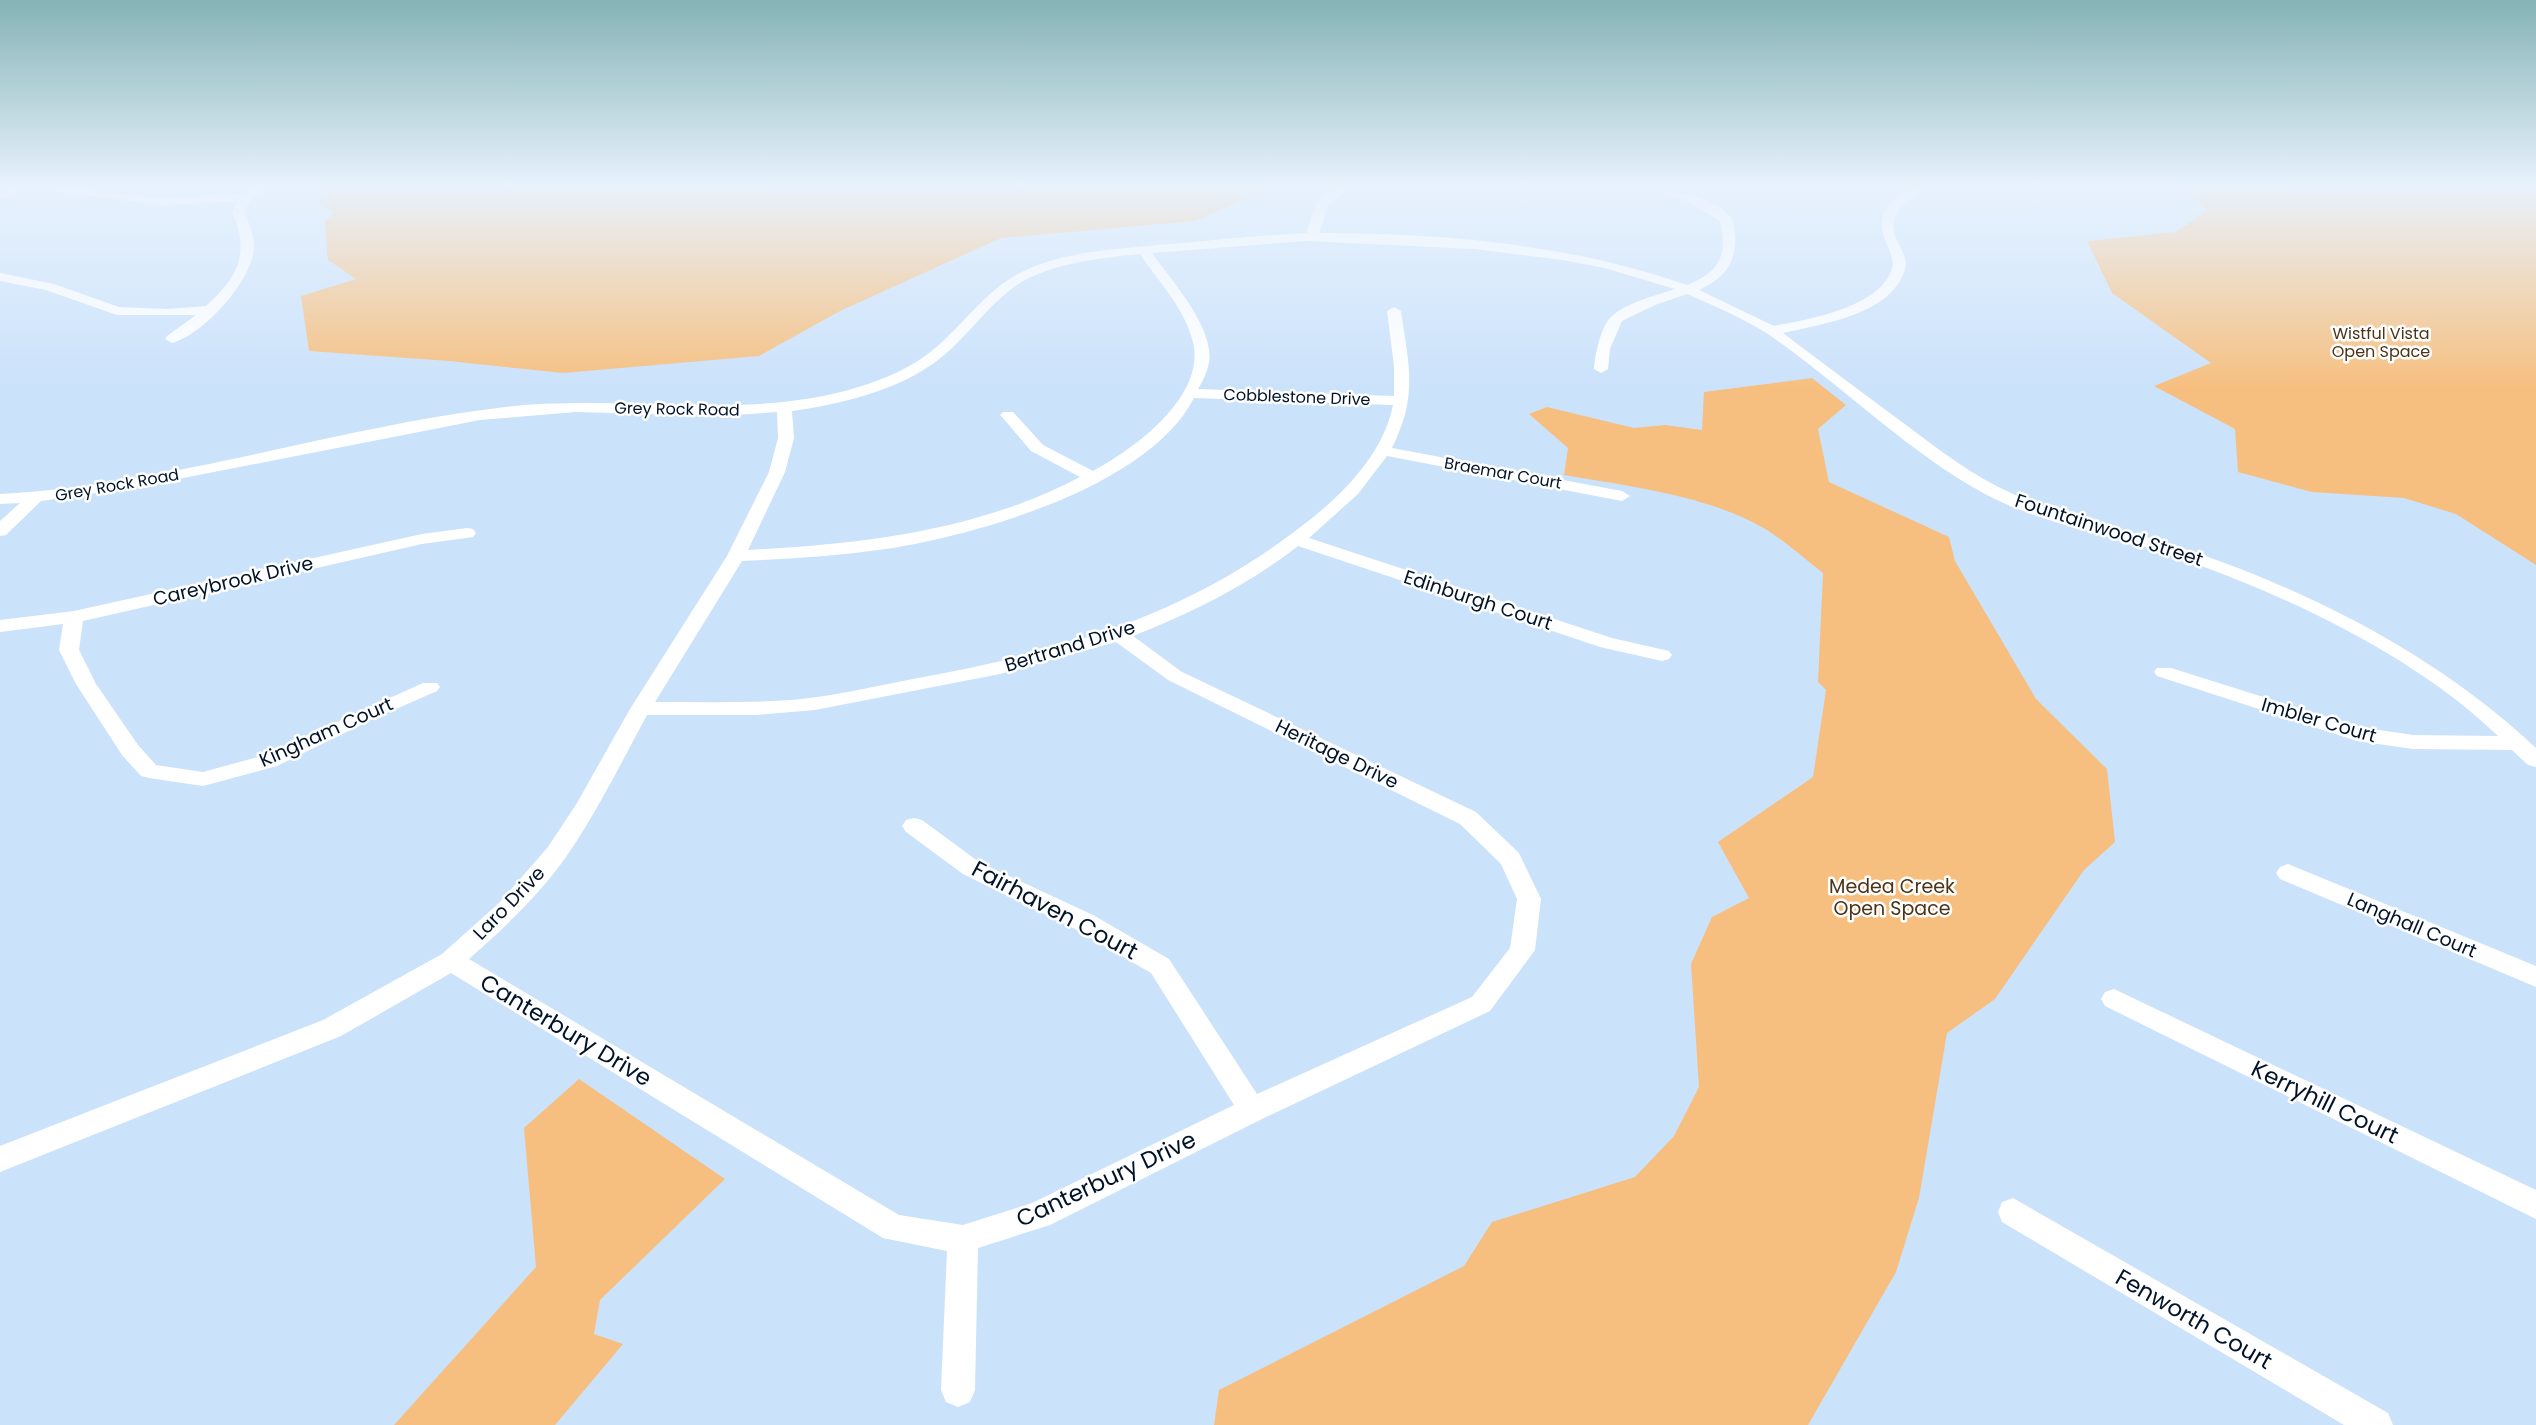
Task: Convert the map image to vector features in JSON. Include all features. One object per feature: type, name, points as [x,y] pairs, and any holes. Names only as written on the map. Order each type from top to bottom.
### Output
[{"type":"street","points":[[172,339],[211,310],[237,280],[248,254]]},
{"type":"street","name":"Grey Rock Road","points":[[0,499],[35,498],[107,489],[450,421],[537,409],[627,407],[715,413],[784,408],[831,399],[906,374],[932,359],[993,297],[1031,272],[1086,258],[1115,254]]},
{"type":"street","points":[[736,555],[821,552],[912,539],[1030,506],[1094,478],[1146,444],[1175,419],[1192,393],[1203,358],[1194,324],[1146,254]]},
{"type":"street","name":"Grey Rock Road","points":[[1576,254],[1689,288]]},
{"type":"street","points":[[1601,369],[1603,349],[1616,319],[1715,276],[1724,267],[1726,254]]},
{"type":"street","points":[[1772,331],[1830,319],[1865,304],[1885,290],[1899,270],[1898,254]]},
{"type":"street","points":[[0,277],[49,286],[117,311],[168,313],[211,310]]},
{"type":"street","name":"Fountainwood Street","points":[[1689,288],[1742,313],[1772,331],[1965,475],[2005,496],[2054,515],[2186,554],[2287,595],[2350,625],[2416,664],[2520,743],[2536,760]]},
{"type":"street","name":"Bertrand Drive","points":[[640,709],[795,706],[975,675],[1119,635],[1187,604],[1257,567],[1296,540],[1345,498],[1384,451],[1402,401],[1402,375],[1394,311]]},
{"type":"street","name":"Cobblestone Drive","points":[[1192,393],[1402,401]]},
{"type":"street","name":"Laro Drive","points":[[0,1158],[332,1028],[451,961],[508,909],[556,853],[587,806],[640,709],[736,555],[777,472],[786,438],[784,408]]},
{"type":"street","points":[[1008,415],[1037,448],[1094,478]]},
{"type":"street","name":"Braemar Court","points":[[1384,451],[1622,496]]},
{"type":"street","points":[[0,531],[35,498]]},
{"type":"street","name":"Careybrook Drive","points":[[0,626],[74,617],[408,542],[467,533]]},
{"type":"street","name":"Edinburgh Court","points":[[1296,540],[1607,643],[1662,655]]},
{"type":"street","name":"Kingham Court","points":[[74,617],[69,650],[86,684],[130,750],[149,771],[203,779],[269,761],[363,715],[430,687]]},
{"type":"street","name":"Heritage Drive","points":[[1119,635],[1175,676],[1468,818],[1511,859],[1529,899]]},
{"type":"street","name":"Imbler Court","points":[[2164,672],[2357,734],[2413,742],[2520,743]]},
{"type":"street","name":"Fairhaven Court","points":[[914,826],[971,868],[1084,922],[1160,966],[1252,1110]]},
{"type":"street","name":"Langhall Court","points":[[2288,873],[2536,977]]},
{"type":"street","name":"Canterbury Drive","points":[[451,961],[894,1228],[963,1239],[1039,1215],[1252,1110],[1481,1004],[1522,950],[1529,899]]},
{"type":"street","name":"Kerryhill Court","points":[[2114,999],[2536,1205]]},
{"type":"street","name":"Fenworth Court","points":[[2013,1212],[2376,1425]]},
{"type":"street","points":[[958,1390],[963,1239]]},
{"type":"green space","points":[[328,254],[965,254],[840,311],[759,356],[563,373],[449,361],[309,351],[301,296],[356,279],[328,260]]},
{"type":"green space","name":"Wistful Vista Open Space","points":[[2093,254],[2536,254],[2536,565],[2456,514],[2404,498],[2312,492],[2238,472],[2235,429],[2154,386],[2211,363],[2112,293]]},
{"type":"green space","name":"Medea Creek Open Space","points":[[1812,378],[1846,405],[1818,429],[1829,482],[1949,537],[1955,561],[2036,699],[2107,769],[2115,842],[2084,870],[1995,999],[1947,1033],[1919,1198],[1896,1272],[1808,1425],[1214,1425],[1219,1390],[1464,1266],[1492,1222],[1635,1177],[1674,1136],[1699,1087],[1691,964],[1712,917],[1749,898],[1718,842],[1813,777],[1826,690],[1818,682],[1823,573],[1767,530],[1745,518],[1668,494],[1564,475],[1568,448],[1529,414],[1547,407],[1634,428],[1665,425],[1702,430],[1704,392]]},
{"type":"green space","points":[[579,1079],[725,1179],[600,1300],[594,1334],[623,1344],[555,1425],[394,1425],[536,1267],[524,1128]]}]
